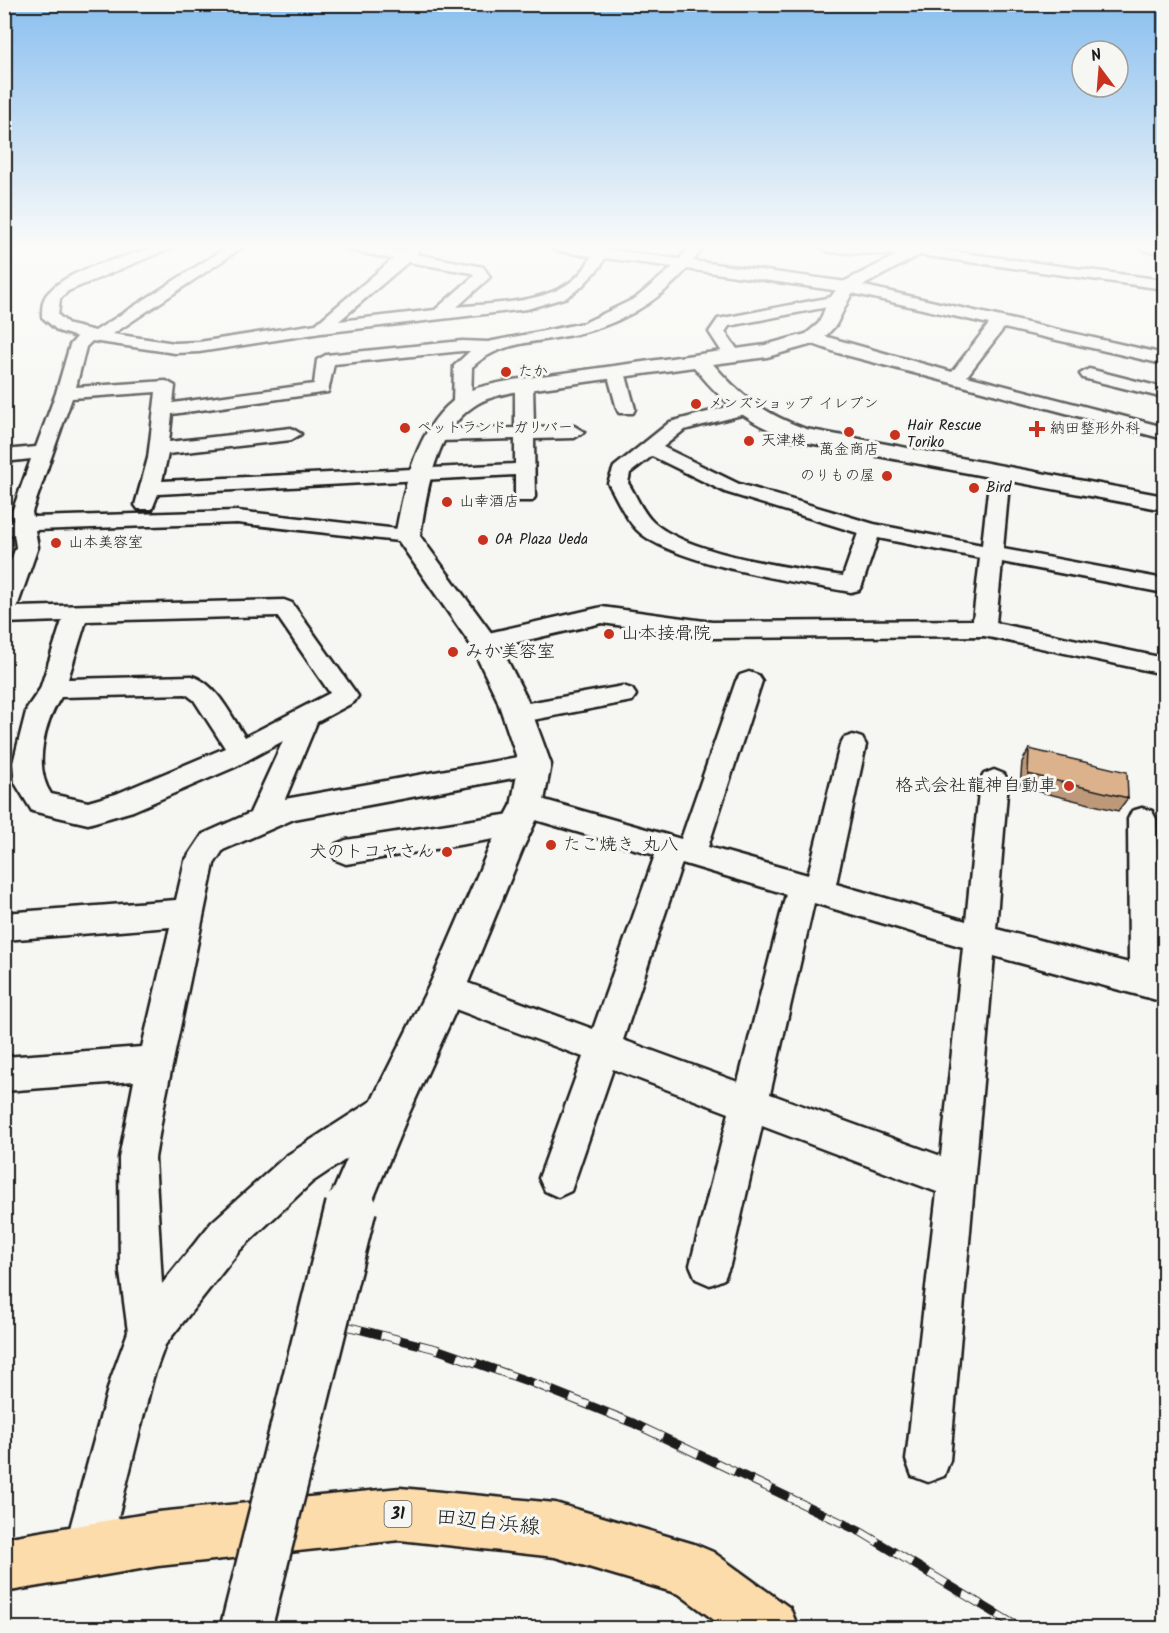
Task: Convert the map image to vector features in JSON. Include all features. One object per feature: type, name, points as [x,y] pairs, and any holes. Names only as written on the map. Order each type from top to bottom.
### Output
[{"type":"main road","name":"田辺白浜線","points":[[4,1565],[158,1539],[400,1514],[555,1530],[693,1571],[770,1629]]},
{"type":"street","points":[[58,323],[64,328],[93,336],[175,348],[365,323]]},
{"type":"street","points":[[15,527],[65,393],[78,345],[114,323]]},
{"type":"street","points":[[321,328],[327,323]]},
{"type":"street","points":[[164,410],[322,388],[326,360],[462,346],[486,346],[570,331],[596,323]]},
{"type":"street","points":[[723,323],[717,332],[733,356]]},
{"type":"street","points":[[246,1629],[354,1194],[389,1110],[446,990],[523,815],[535,764],[517,714],[484,642],[407,536],[415,489],[420,474],[439,435],[462,404],[487,392],[524,384],[766,351],[813,338],[828,323]]},
{"type":"street","points":[[956,379],[999,323]]},
{"type":"street","points":[[1000,323],[1163,359]]},
{"type":"street","points":[[813,338],[844,349],[1164,433]]},
{"type":"street","points":[[462,404],[463,366],[486,346]]},
{"type":"street","points":[[1071,408],[1105,346]]},
{"type":"street","points":[[699,361],[742,409],[768,424],[801,435],[1164,503]]},
{"type":"street","points":[[616,372],[626,409]]},
{"type":"street","points":[[1089,375],[1164,393]]},
{"type":"street","points":[[524,384],[525,497]]},
{"type":"street","points":[[65,393],[166,386],[159,449],[141,520]]},
{"type":"street","points":[[742,409],[677,426],[621,471],[618,483],[645,527],[658,536],[693,550],[766,569],[852,585],[870,530]]},
{"type":"street","points":[[439,435],[574,432]]},
{"type":"street","points":[[159,449],[291,434]]},
{"type":"street","points":[[650,447],[732,489],[870,530],[1164,586]]},
{"type":"street","points":[[4,456],[44,452]]},
{"type":"street","points":[[150,488],[525,469]]},
{"type":"street","points":[[984,628],[1000,473]]},
{"type":"street","points":[[4,500],[28,496]]},
{"type":"street","points":[[15,527],[237,516],[407,536]]},
{"type":"street","points":[[15,527],[27,547],[4,613],[284,608],[345,696],[225,760],[123,803],[88,813],[42,803],[29,783],[27,763],[40,708],[53,688],[77,612]]},
{"type":"street","points":[[484,642],[602,615],[712,630],[984,628],[1164,666]]},
{"type":"street","points":[[558,1178],[603,1049],[749,681]]},
{"type":"street","points":[[53,688],[192,685],[203,694],[240,750]]},
{"type":"street","points":[[517,714],[622,695]]},
{"type":"street","points":[[261,821],[308,714]]},
{"type":"street","points":[[711,1265],[750,1104],[853,745]]},
{"type":"street","points":[[149,1332],[140,1272],[137,1158],[200,861],[213,842],[289,809],[535,764]]},
{"type":"street","points":[[928,1460],[957,1181],[994,781]]},
{"type":"street","points":[[346,852],[523,815],[681,851],[978,938],[1155,985],[1142,819]]},
{"type":"street","points":[[4,927],[189,912]]},
{"type":"street","points":[[446,990],[957,1181]]},
{"type":"street","points":[[4,1074],[156,1063]]},
{"type":"street","points":[[87,1550],[132,1378],[149,1332],[225,1236],[299,1169],[389,1110]]},
{"type":"building","points":[[1029,749],[1127,772],[1128,798],[1028,774]]},
{"type":"railway","points":[[342,1325],[436,1349],[533,1383],[633,1423],[861,1532],[1020,1628]]},
{"type":"place","name":"たか","points":[[506,372]]},
{"type":"place","name":"メンズショップ イレブン","points":[[696,404]]},
{"type":"place","name":"ペットランド ガリバー","points":[[405,428]]},
{"type":"place","name":"納田整形外科","points":[[1037,429]]},
{"type":"place","name":"萬金商店","points":[[849,432]]},
{"type":"place","name":"Hair Rescue Toriko","points":[[895,435]]},
{"type":"place","name":"天津楼","points":[[749,441]]},
{"type":"place","name":"のりもの屋","points":[[887,476]]},
{"type":"place","name":"Bird","points":[[974,488]]},
{"type":"place","name":"山幸酒店","points":[[447,502]]},
{"type":"place","name":"OA Plaza Ueda","points":[[483,540]]},
{"type":"place","name":"山本美容室","points":[[56,543]]},
{"type":"place","name":"山本接骨院","points":[[609,634]]},
{"type":"place","name":"みか美容室","points":[[453,652]]},
{"type":"place","name":"格式会社龍神自動車","points":[[1069,786]]},
{"type":"place","name":"たこ焼き 丸八","points":[[551,845]]},
{"type":"place","name":"犬のトコヤさん","points":[[447,852]]}]
